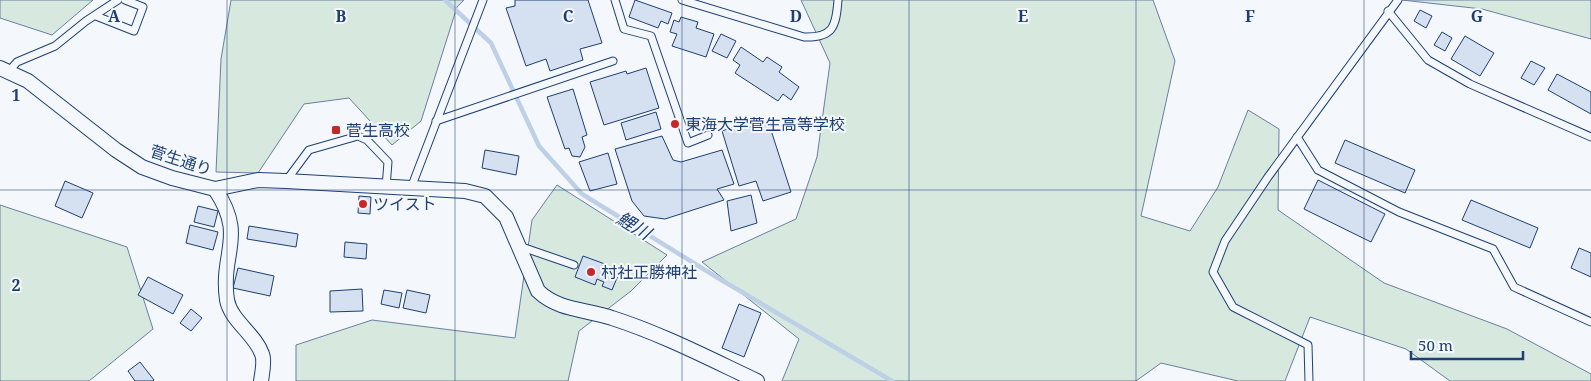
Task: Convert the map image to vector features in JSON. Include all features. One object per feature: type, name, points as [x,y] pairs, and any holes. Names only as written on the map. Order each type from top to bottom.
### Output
[{"type":"street","name":"菅生通り","points":[[5,69],[28,81],[116,150],[142,167],[172,178],[215,189],[258,180],[465,191],[485,196],[506,217],[538,291],[554,304],[611,317],[656,335],[757,381]]},
{"type":"street","points":[[215,189],[230,215],[232,229],[226,275],[228,302],[263,355],[261,381]]},
{"type":"lane","points":[[5,69],[54,46],[86,21],[118,0]]},
{"type":"lane","points":[[96,16],[134,31],[143,7],[124,0]]},
{"type":"lane","points":[[412,188],[482,0]]},
{"type":"lane","points":[[616,0],[624,29],[651,36],[688,143],[708,135]]},
{"type":"lane","points":[[682,0],[804,37],[820,38],[832,29],[837,14],[838,0]]},
{"type":"lane","points":[[1309,381],[1308,345],[1233,307],[1213,272],[1225,241],[1297,137],[1388,11],[1398,0]]},
{"type":"lane","points":[[1388,11],[1428,60],[1470,84],[1591,137]]},
{"type":"lane","points":[[436,121],[613,61]]},
{"type":"lane","points":[[286,181],[310,150],[358,136],[367,140],[388,162],[386,187]]},
{"type":"lane","points":[[1297,137],[1318,170],[1399,212],[1493,249],[1514,286],[1591,322]]},
{"type":"lane","points":[[518,246],[574,265]]},
{"type":"shaded area","points":[[0,0],[93,0],[52,35],[0,18]]},
{"type":"shaded area","points":[[231,0],[464,0],[457,7],[421,121],[392,145],[349,98],[304,104],[258,173],[216,172],[221,59]]},
{"type":"shaded area","points":[[801,0],[1153,0],[1175,61],[1141,216],[1190,231],[1218,187],[1248,110],[1279,129],[1278,210],[1384,283],[1507,329],[1591,374],[1591,381],[1450,381],[1406,349],[1310,317],[1285,381],[1238,381],[1161,363],[1136,381],[782,381],[799,339],[702,262],[796,219],[817,157],[830,63]]},
{"type":"shaded area","points":[[1402,0],[1591,0],[1591,39],[1482,9]]},
{"type":"shaded area","points":[[557,185],[667,255],[631,291],[579,331],[568,381],[296,381],[296,345],[372,320],[515,338],[532,220]]},
{"type":"shaded area","points":[[0,205],[127,247],[153,329],[89,381],[0,381]]},
{"type":"building","points":[[515,0],[588,0],[602,43],[580,49],[583,60],[550,71],[546,59],[526,66],[506,8],[515,6]]},
{"type":"building","points":[[635,0],[672,13],[668,24],[661,21],[658,28],[629,17]]},
{"type":"building","points":[[1420,10],[1432,16],[1426,28],[1414,21]]},
{"type":"building","points":[[681,17],[698,22],[696,28],[714,34],[706,57],[672,46],[677,34],[670,32],[674,20],[679,22]]},
{"type":"building","points":[[1442,32],[1452,38],[1445,51],[1434,45]]},
{"type":"building","points":[[721,34],[736,41],[727,58],[712,51]]},
{"type":"building","points":[[1465,36],[1494,53],[1480,76],[1451,59]]},
{"type":"building","points":[[741,47],[763,62],[767,57],[782,67],[779,72],[799,87],[791,100],[783,94],[778,101],[735,73],[740,65],[733,60]]},
{"type":"building","points":[[1531,61],[1545,68],[1534,85],[1521,78]]},
{"type":"building","points":[[646,68],[659,108],[604,125],[590,82],[626,71],[627,74]]},
{"type":"building","points":[[1557,74],[1591,92],[1591,114],[1548,90]]},
{"type":"building","points":[[573,89],[587,135],[582,137],[585,147],[580,157],[572,156],[569,148],[565,149],[547,97]]},
{"type":"building","points":[[656,112],[661,129],[626,140],[621,123]]},
{"type":"building","points":[[768,121],[791,192],[763,201],[756,181],[739,186],[722,131],[745,123],[747,128]]},
{"type":"building","points":[[662,136],[673,160],[681,162],[722,150],[734,184],[717,189],[724,200],[665,219],[644,216],[632,201],[615,149]]},
{"type":"building","points":[[1345,140],[1415,170],[1405,193],[1335,163]]},
{"type":"building","points":[[485,150],[519,156],[516,175],[482,168]]},
{"type":"building","points":[[608,153],[617,184],[590,191],[579,162]]},
{"type":"building","points":[[1318,180],[1385,214],[1371,242],[1304,209]]},
{"type":"building","points":[[65,181],[93,193],[82,218],[55,206]]},
{"type":"building","points":[[751,195],[757,223],[731,231],[727,201]]},
{"type":"building","points":[[359,196],[371,197],[370,214],[358,213]]},
{"type":"building","points":[[1471,200],[1538,228],[1530,248],[1462,220]]},
{"type":"building","points":[[198,206],[218,211],[214,227],[194,222]]},
{"type":"building","points":[[190,225],[218,232],[213,250],[186,243]]},
{"type":"building","points":[[249,226],[298,234],[296,247],[247,239]]},
{"type":"building","points":[[345,242],[367,244],[366,259],[344,257]]},
{"type":"building","points":[[1579,248],[1591,253],[1591,277],[1571,268]]},
{"type":"building","points":[[583,256],[605,264],[602,270],[607,272],[608,269],[619,273],[612,290],[602,286],[604,282],[597,279],[595,285],[575,277]]},
{"type":"building","points":[[238,268],[274,276],[270,296],[233,288]]},
{"type":"building","points":[[148,277],[183,295],[173,314],[138,295]]},
{"type":"building","points":[[362,289],[363,311],[330,312],[330,291]]},
{"type":"building","points":[[384,290],[402,293],[399,308],[381,304]]},
{"type":"building","points":[[407,290],[430,295],[426,313],[403,308]]},
{"type":"building","points":[[739,304],[761,313],[744,357],[722,348]]},
{"type":"building","points":[[191,309],[202,318],[191,331],[180,323]]},
{"type":"building","points":[[140,362],[153,381],[135,381],[128,371]]},
{"type":"waterway","name":"鯉川","points":[[445,0],[491,43],[539,146],[582,194],[718,278],[892,381]]},
{"type":"place","name":"東海大学菅生高等学校","points":[[675,124]]},
{"type":"place","name":"菅生高校","points":[[336,130]]},
{"type":"place","name":"ツイスト","points":[[363,204]]},
{"type":"place","name":"村社正勝神社","points":[[591,272]]}]
